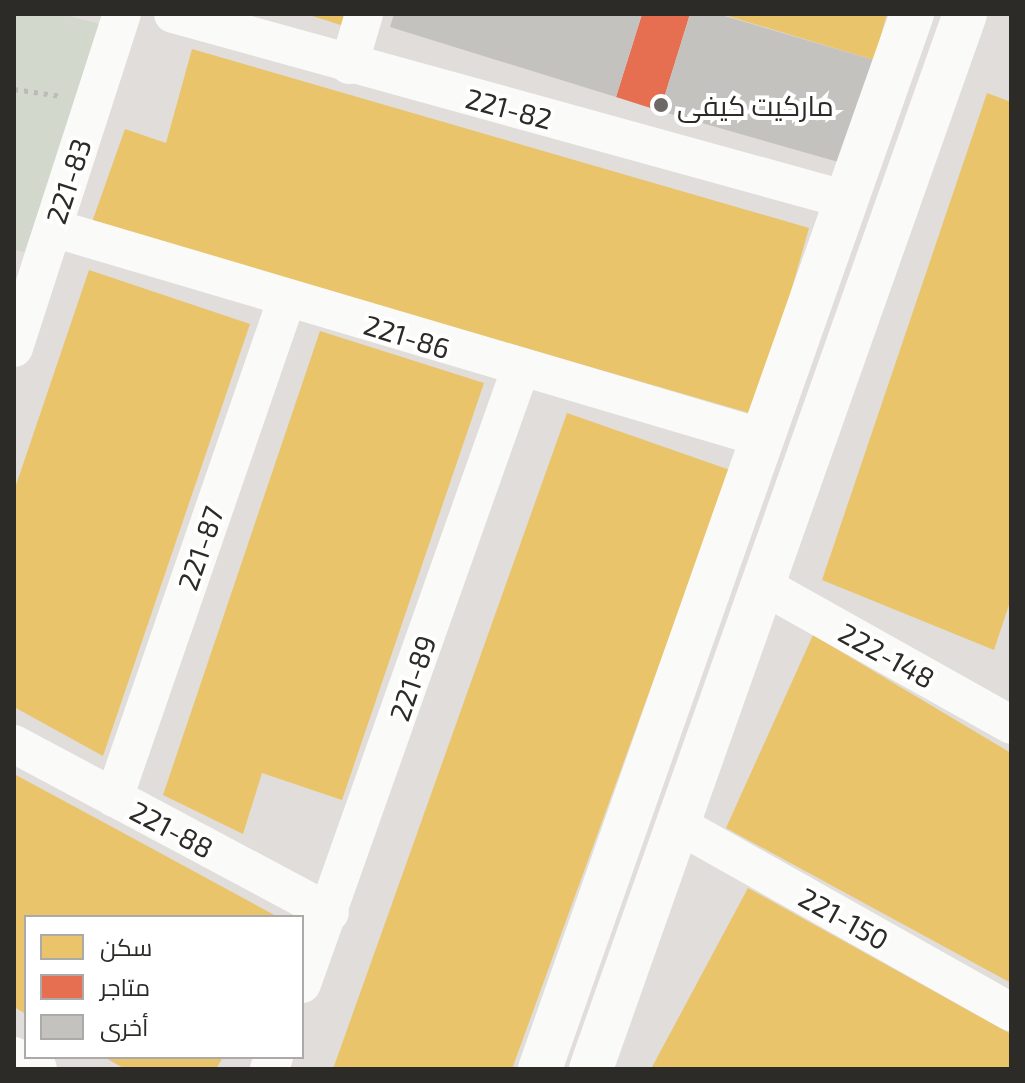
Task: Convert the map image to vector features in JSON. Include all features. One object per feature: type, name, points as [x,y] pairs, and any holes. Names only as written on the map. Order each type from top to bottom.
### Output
[{"type":"street","name":"221-83","points":[[14,348],[122,14]]},
{"type":"street","name":"221-82","points":[[173,14],[847,200]]},
{"type":"street","points":[[349,65],[364,14]]},
{"type":"street","points":[[540,1069],[912,14]]},
{"type":"street","points":[[591,1069],[965,14]]},
{"type":"street","name":"221-86","points":[[53,228],[520,370],[763,438]]},
{"type":"street","name":"221-87","points":[[114,798],[287,298]]},
{"type":"street","name":"221-89","points":[[304,979],[330,913],[520,370]]},
{"type":"street","name":"222-148","points":[[762,585],[1010,721]]},
{"type":"street","name":"221-88","points":[[14,744],[330,913]]},
{"type":"street","name":"221-150","points":[[677,824],[1011,1012]]},
{"type":"street","points":[[14,1056],[38,1069]]},
{"type":"path","points":[[14,89],[58,95],[92,107]]},
{"type":"shaded area","points":[[14,14],[62,14],[107,26],[24,252],[14,250]]},
{"type":"building: سكن","points":[[306,14],[347,14],[344,26]]},
{"type":"building: سكن","points":[[721,14],[887,14],[874,60]]},
{"type":"building: سكن","points":[[192,49],[809,228],[756,415],[92,222],[125,129],[166,143]]},
{"type":"building: سكن","points":[[987,93],[1011,102],[1011,599],[994,650],[822,580]]},
{"type":"building: سكن","points":[[89,270],[250,324],[103,756],[14,707],[14,491]]},
{"type":"building: سكن","points":[[320,331],[484,383],[342,800],[262,773],[243,834],[163,795]]},
{"type":"building: سكن","points":[[567,413],[730,470],[512,1069],[333,1069]]},
{"type":"building: سكن","points":[[813,635],[1011,753],[1011,983],[726,828]]},
{"type":"building: سكن","points":[[14,774],[274,915],[24,915],[24,1013],[14,1007]]},
{"type":"building: سكن","points":[[748,888],[1011,1034],[1011,1069],[651,1069]]},
{"type":"building: سكن","points":[[108,1059],[222,1059],[216,1069],[125,1069]]},
{"type":"building: متاجر","points":[[642,14],[690,14],[660,111],[616,97]]},
{"type":"building: أخرى","points":[[394,14],[642,14],[616,97],[390,27]]},
{"type":"building: أخرى","points":[[690,14],[718,14],[874,60],[842,163],[660,111]]},
{"type":"place","name":"ماركیت كیفی","points":[[661,105]]}]
